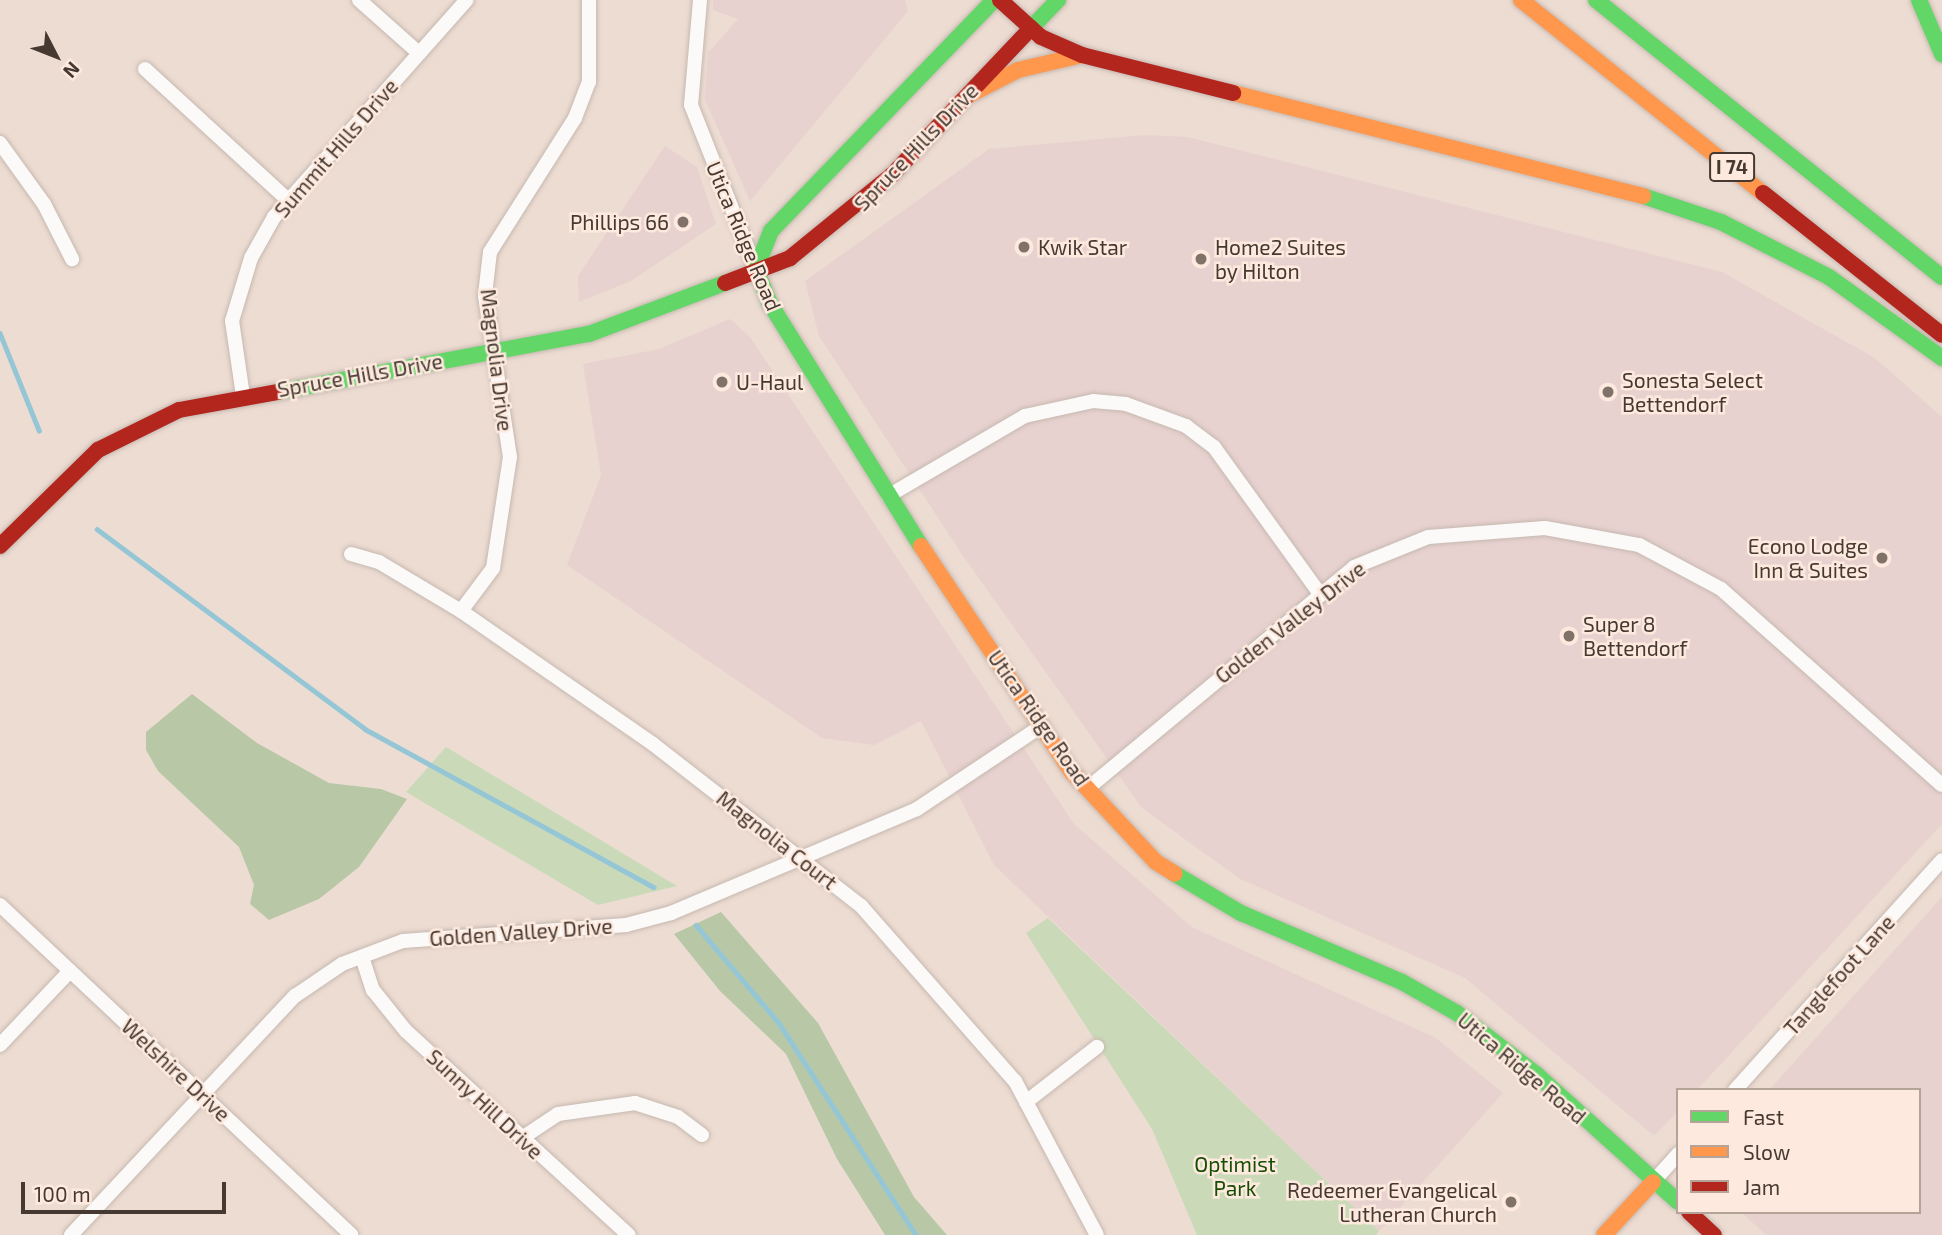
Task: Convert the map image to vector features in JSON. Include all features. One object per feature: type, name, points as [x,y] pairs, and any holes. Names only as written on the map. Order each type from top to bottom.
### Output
[{"type":"main road","name":"Spruce Hills Drive","points":[[756,269],[771,231],[997,0]]},
{"type":"main road","points":[[997,0],[1031,28],[1082,55],[1687,209],[1807,264],[1942,358]]},
{"type":"main road","name":"Spruce Hills Drive","points":[[0,546],[98,450],[179,410],[243,396],[589,334],[790,258],[830,231],[967,96],[1058,0]]},
{"type":"main road","name":"I 74","points":[[1521,0],[1942,335]]},
{"type":"main road","name":"I 74","points":[[1596,0],[1942,277]]},
{"type":"main road","points":[[1919,0],[1942,54]]},
{"type":"main road","points":[[967,96],[1018,70],[1082,55]]},
{"type":"main road","name":"Utica Ridge Road","points":[[756,269],[769,302],[888,496],[1040,727],[1087,789],[1156,862],[1205,894],[1402,982],[1457,1013],[1536,1074],[1676,1200]]},
{"type":"main road","points":[[1604,1235],[1653,1182]]},
{"type":"main road","points":[[1691,1214],[1714,1235]]},
{"type":"street","points":[[359,0],[419,52]]},
{"type":"street","name":"Summit Hills Drive","points":[[243,396],[232,321],[238,288],[289,201],[467,0]]},
{"type":"street","name":"Magnolia Drive","points":[[461,611],[493,568],[503,534],[510,457],[485,295],[490,252],[580,106],[589,82],[589,0]]},
{"type":"street","name":"Utica Ridge Road","points":[[700,0],[691,106],[756,269]]},
{"type":"street","points":[[145,69],[289,201]]},
{"type":"street","points":[[0,143],[44,204],[72,259]]},
{"type":"street","points":[[888,496],[1025,416],[1093,401],[1126,404],[1186,426],[1214,447],[1320,594]]},
{"type":"street","name":"Golden Valley Drive","points":[[1087,789],[1320,594],[1388,549],[1428,537],[1545,528],[1639,545],[1721,589],[1942,785]]},
{"type":"street","name":"Magnolia Court","points":[[351,554],[379,562],[461,611],[653,744],[802,859],[886,930],[995,1055],[1026,1102],[1097,1235]]},
{"type":"street","name":"Golden Valley Drive","points":[[80,1232],[201,1094],[295,996],[362,957],[434,937],[626,925],[721,895],[917,810],[1040,727]]},
{"type":"street","name":"Tanglefoot Lane","points":[[1737,1088],[1942,860]]},
{"type":"street","name":"Welshire Drive","points":[[0,905],[351,1235]]},
{"type":"street","name":"Sunny Hill Drive","points":[[362,957],[373,989],[406,1031],[629,1235]]},
{"type":"street","points":[[0,1045],[70,971]]},
{"type":"street","points":[[1026,1102],[1097,1047]]},
{"type":"street","points":[[522,1138],[558,1114],[635,1103],[678,1117],[702,1135]]},
{"type":"street","points":[[1653,1182],[1676,1156]]},
{"type":"shaded area","points":[[713,0],[905,0],[908,11],[750,201],[705,100],[708,53],[738,19],[713,10]]},
{"type":"shaded area","points":[[1145,135],[1188,137],[1722,272],[1875,358],[1942,417],[1942,824],[1699,1088],[1676,1088],[1676,1113],[1654,1136],[1465,978],[1240,879],[1142,808],[961,553],[819,336],[805,281],[989,149]]},
{"type":"shaded area","points":[[665,146],[697,167],[716,224],[631,281],[579,302],[578,276]]},
{"type":"shaded area","points":[[730,319],[750,337],[1074,824],[1192,927],[1436,1038],[1503,1093],[1379,1231],[994,865],[921,721],[874,745],[822,738],[567,565],[601,475],[583,364],[659,349]]},
{"type":"shaded area","points":[[1942,897],[1942,1235],[1766,1235],[1743,1214],[1921,1214],[1921,1088],[1771,1088]]},
{"type":"green space","points":[[192,694],[257,743],[329,783],[381,789],[407,799],[359,867],[319,899],[269,920],[250,904],[254,885],[239,847],[158,771],[146,750],[146,732]]},
{"type":"green space","points":[[446,747],[677,886],[598,905],[406,792]]},
{"type":"green space","points":[[721,912],[818,1023],[914,1197],[947,1235],[885,1235],[837,1159],[786,1054],[720,991],[674,934]]},
{"type":"green space","name":"Optimist Park","points":[[1048,918],[1379,1231],[1376,1235],[1197,1235],[1152,1129],[1026,933]]},
{"type":"waterway","points":[[0,333],[39,430]]},
{"type":"waterway","points":[[97,529],[365,729],[654,887]]},
{"type":"waterway","points":[[696,925],[779,1023],[916,1235]]},
{"type":"traffic: fast","points":[[756,269],[771,231],[994,0]]},
{"type":"traffic: fast","points":[[1031,28],[1058,0]]},
{"type":"traffic: fast","points":[[1596,0],[1942,277]]},
{"type":"traffic: fast","points":[[1919,0],[1942,54]]},
{"type":"traffic: fast","points":[[1643,196],[1721,222],[1829,277],[1942,358]]},
{"type":"traffic: fast","points":[[756,269],[769,302],[921,546]]},
{"type":"traffic: fast","points":[[278,392],[589,334],[725,283]]},
{"type":"traffic: fast","points":[[1175,874],[1241,913],[1402,982],[1457,1013],[1536,1074],[1676,1200]]},
{"type":"traffic: slow","points":[[1521,0],[1763,193]]},
{"type":"traffic: slow","points":[[967,96],[1018,70],[1082,55]]},
{"type":"traffic: slow","points":[[1233,93],[1643,196]]},
{"type":"traffic: slow","points":[[921,546],[1072,772],[1156,862],[1175,874]]},
{"type":"traffic: slow","points":[[1604,1235],[1653,1182]]},
{"type":"traffic: jam","points":[[1000,0],[1041,37],[1082,55],[1233,93]]},
{"type":"traffic: jam","points":[[725,283],[790,258],[893,174],[1031,28]]},
{"type":"traffic: jam","points":[[1763,193],[1942,335]]},
{"type":"traffic: jam","points":[[0,546],[98,450],[179,410],[278,392]]},
{"type":"traffic: jam","points":[[1691,1214],[1714,1235]]},
{"type":"place","name":"Phillips 66","points":[[683,222]]},
{"type":"place","name":"Kwik Star","points":[[1024,247]]},
{"type":"place","name":"Home2 Suites by Hilton","points":[[1201,259]]},
{"type":"place","name":"U-Haul","points":[[722,382]]},
{"type":"place","name":"Sonesta Select Bettendorf","points":[[1608,392]]},
{"type":"place","name":"Econo Lodge Inn & Suites","points":[[1882,558]]},
{"type":"place","name":"Super 8 Bettendorf","points":[[1569,636]]},
{"type":"place","name":"Redeemer Evangelical Lutheran Church","points":[[1511,1202]]}]
